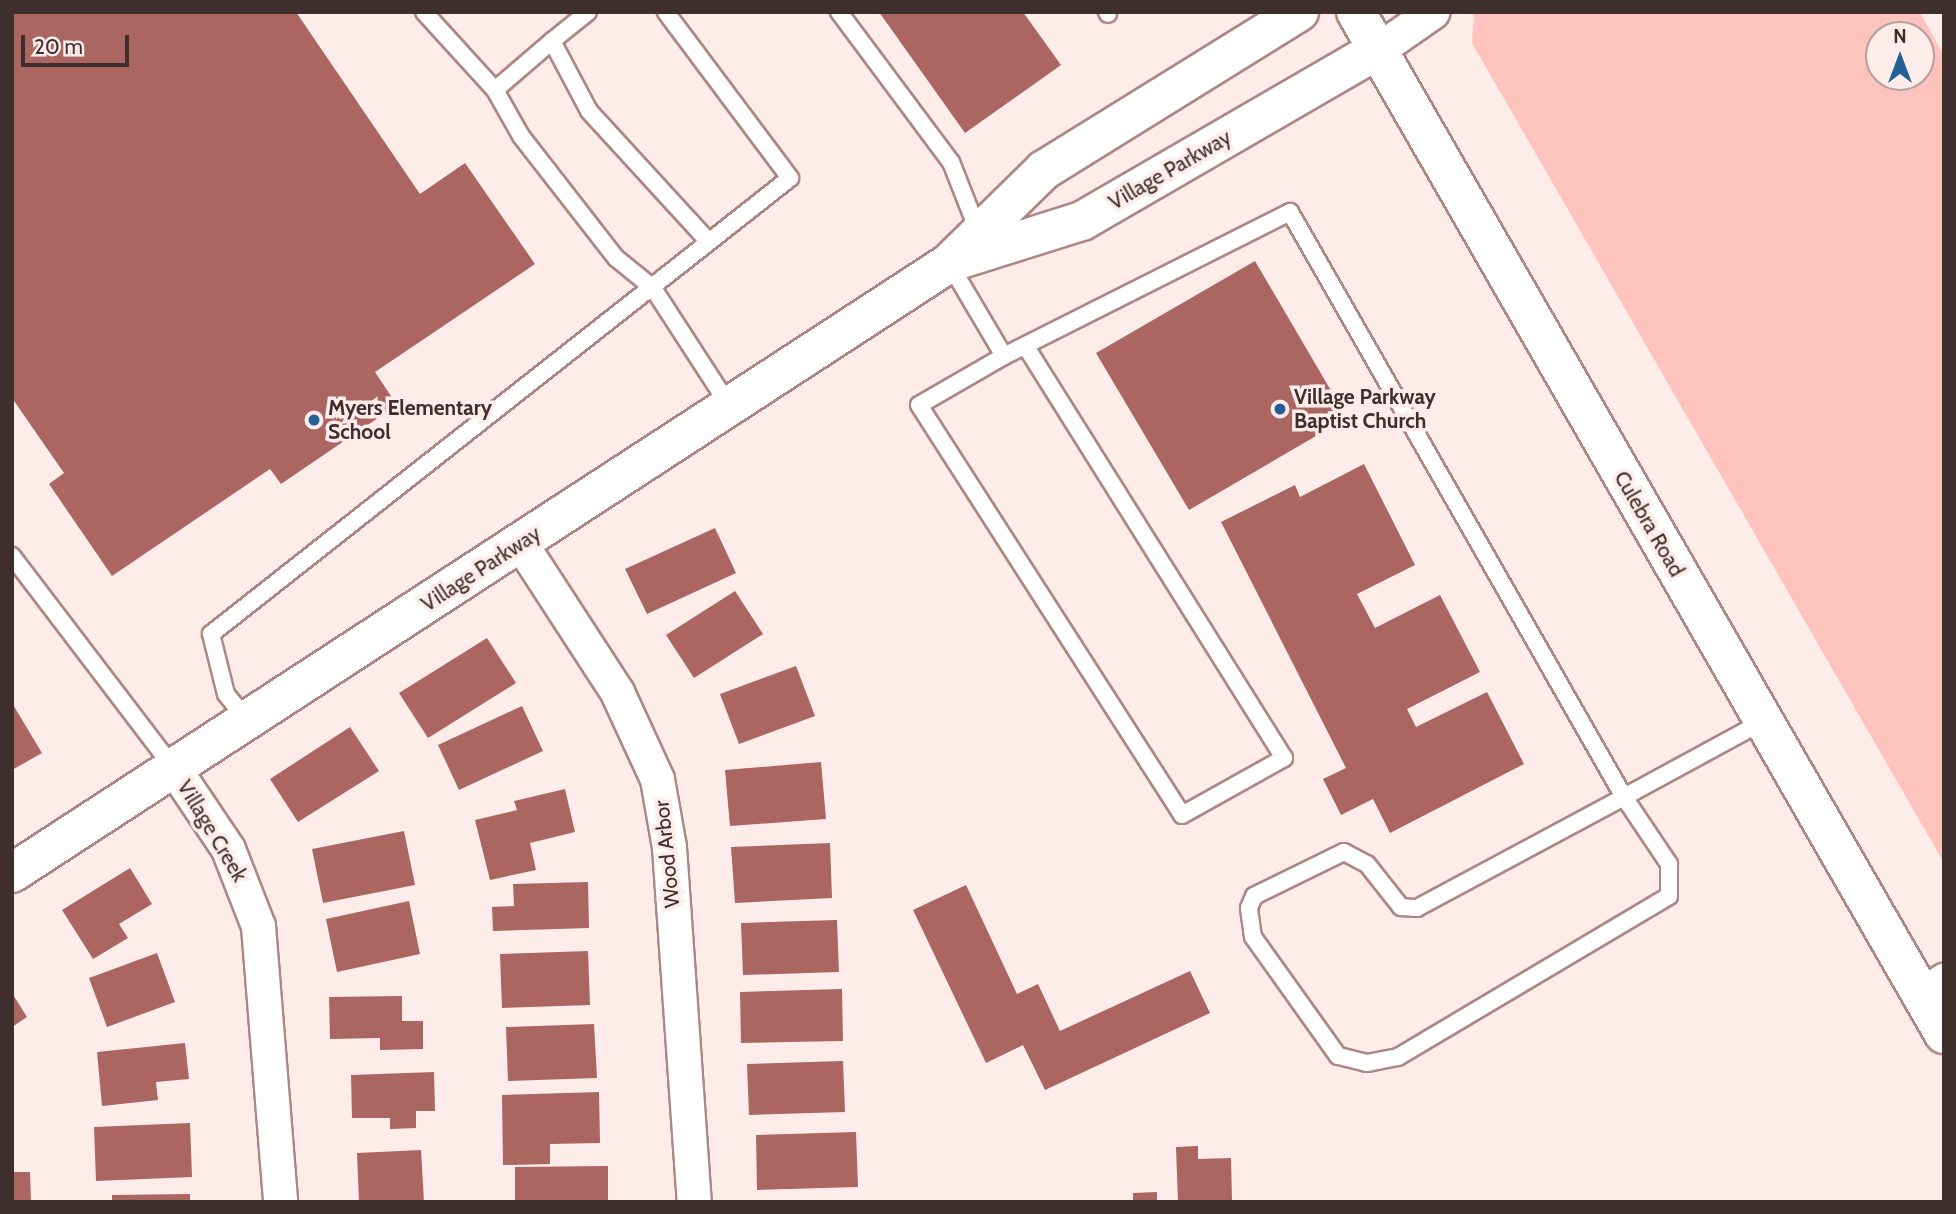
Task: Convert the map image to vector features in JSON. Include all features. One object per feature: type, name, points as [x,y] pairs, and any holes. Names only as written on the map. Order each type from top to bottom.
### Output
[{"type":"street","name":"Village Parkway","points":[[984,242],[1044,170],[1299,12]]},
{"type":"street","name":"Culebra Road","points":[[1356,12],[1762,722],[1931,988],[1944,1034]]},
{"type":"street","points":[[1379,49],[1432,12]]},
{"type":"street","name":"Village Parkway","points":[[12,873],[949,263],[984,242],[1082,221],[1379,49]]},
{"type":"street","name":"Wood Arbor","points":[[521,544],[617,692],[657,779],[669,847],[694,1202]]},
{"type":"street","name":"Village Creek","points":[[173,767],[228,849],[258,926],[279,1202]]},
{"type":"lane","points":[[424,12],[495,90],[521,136],[616,258],[653,288],[730,407]]},
{"type":"lane","points":[[495,90],[588,12]]},
{"type":"lane","points":[[247,720],[226,694],[211,634],[653,288],[707,240],[789,178],[666,12]]},
{"type":"lane","points":[[839,12],[951,162],[984,242]]},
{"type":"lane","points":[[552,41],[589,111],[707,240]]},
{"type":"lane","points":[[1025,345],[1284,758],[1182,815],[919,405],[1025,345],[1290,212],[1624,797],[1669,864],[1669,896],[1398,1057],[1367,1063],[1338,1056],[1253,936],[1249,908],[1254,897],[1344,852],[1367,864],[1401,907],[1417,908],[1624,797],[1762,722]]},
{"type":"lane","points":[[949,263],[1004,356]]},
{"type":"lane","name":"Village Creek","points":[[12,556],[173,767]]},
{"type":"shaded area","points":[[1474,12],[1920,12],[1925,21],[1865,21],[1865,91],[1935,91],[1935,40],[1944,56],[1944,863],[1472,43]]},
{"type":"building","points":[[12,12],[296,12],[420,194],[465,163],[535,264],[375,372],[397,405],[281,484],[270,469],[112,576],[49,484],[64,473],[12,398]]},
{"type":"building","points":[[879,12],[1023,12],[1061,65],[965,133]]},
{"type":"building","points":[[1255,261],[1347,418],[1189,510],[1096,353]]},
{"type":"building","points":[[1364,464],[1415,565],[1357,594],[1375,628],[1440,595],[1480,672],[1407,709],[1416,727],[1487,692],[1524,764],[1390,833],[1373,799],[1341,815],[1323,779],[1346,768],[1221,522],[1295,485],[1300,497]]},
{"type":"building","points":[[715,528],[736,573],[647,614],[625,569]]},
{"type":"building","points":[[735,591],[763,634],[694,678],[666,635]]},
{"type":"building","points":[[487,638],[516,683],[428,738],[399,693]]},
{"type":"building","points":[[796,666],[815,716],[739,744],[720,694]]},
{"type":"building","points":[[12,703],[42,753],[12,770]]},
{"type":"building","points":[[522,706],[543,751],[459,790],[438,745]]},
{"type":"building","points":[[350,727],[379,771],[298,822],[270,779]]},
{"type":"building","points":[[821,762],[826,819],[730,826],[725,770]]},
{"type":"building","points":[[565,789],[575,832],[530,843],[536,870],[490,880],[475,820],[517,810],[514,801]]},
{"type":"building","points":[[404,831],[415,885],[323,903],[312,849]]},
{"type":"building","points":[[830,843],[832,898],[735,903],[731,847]]},
{"type":"building","points":[[130,868],[152,904],[119,924],[128,938],[93,959],[62,910]]},
{"type":"building","points":[[588,882],[589,928],[493,931],[492,907],[514,906],[513,884]]},
{"type":"building","points":[[966,885],[1017,994],[1038,984],[1060,1031],[1190,971],[1210,1013],[1045,1090],[1023,1045],[986,1063],[913,910]]},
{"type":"building","points":[[409,901],[420,954],[337,972],[326,919]]},
{"type":"building","points":[[837,920],[839,972],[743,975],[741,923]]},
{"type":"building","points":[[588,951],[590,1005],[502,1008],[500,954]]},
{"type":"building","points":[[157,953],[175,1002],[107,1027],[89,978]]},
{"type":"building","points":[[842,989],[843,1041],[741,1043],[740,992]]},
{"type":"building","points":[[12,993],[27,1017],[12,1027]]},
{"type":"building","points":[[402,996],[402,1021],[423,1021],[423,1049],[380,1050],[380,1038],[330,1039],[329,997]]},
{"type":"building","points":[[594,1024],[597,1078],[508,1081],[506,1027]]},
{"type":"building","points":[[185,1043],[189,1079],[156,1082],[158,1100],[102,1106],[97,1052]]},
{"type":"building","points":[[843,1061],[845,1112],[749,1115],[747,1064]]},
{"type":"building","points":[[434,1072],[435,1111],[416,1111],[416,1128],[390,1129],[390,1118],[352,1118],[351,1075]]},
{"type":"building","points":[[599,1092],[600,1143],[550,1144],[550,1164],[503,1165],[502,1095]]},
{"type":"building","points":[[190,1123],[192,1177],[96,1181],[94,1127]]},
{"type":"building","points":[[856,1132],[858,1187],[757,1190],[756,1135]]},
{"type":"building","points":[[1198,1146],[1198,1159],[1231,1158],[1232,1201],[1178,1202],[1176,1147]]},
{"type":"building","points":[[421,1150],[424,1202],[359,1202],[357,1153]]},
{"type":"building","points":[[608,1166],[608,1202],[515,1202],[515,1167]]},
{"type":"building","points":[[12,1172],[30,1172],[31,1202],[12,1202]]},
{"type":"building","points":[[1157,1192],[1157,1202],[1133,1202],[1133,1193]]},
{"type":"building","points":[[190,1194],[190,1202],[112,1202],[112,1195]]},
{"type":"place","name":"Village Parkway Baptist Church","points":[[1280,409]]},
{"type":"place","name":"Myers Elementary School","points":[[314,420]]}]
